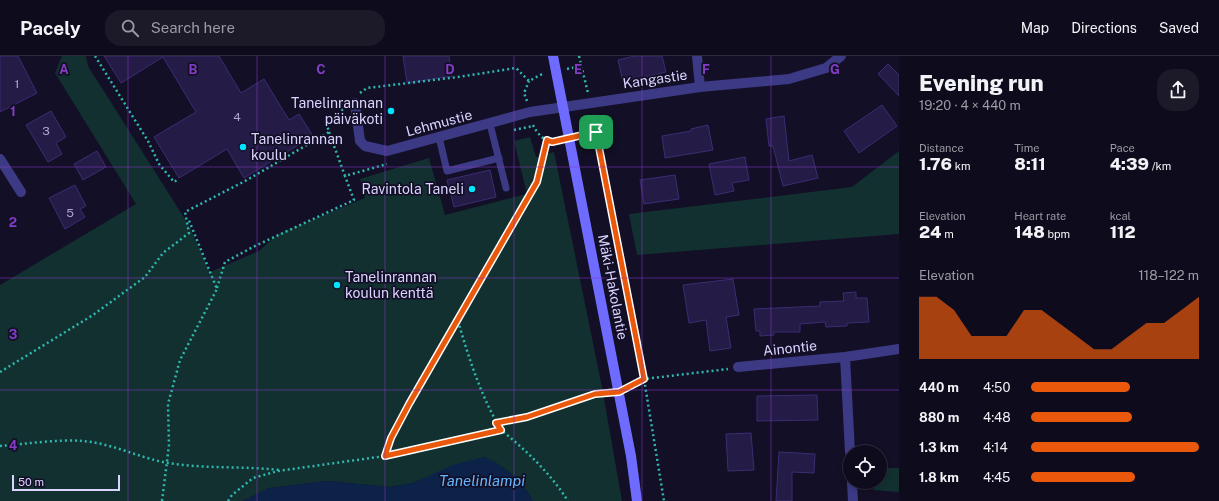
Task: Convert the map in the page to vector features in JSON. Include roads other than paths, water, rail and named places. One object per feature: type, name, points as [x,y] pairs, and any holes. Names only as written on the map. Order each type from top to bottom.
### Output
[{"type":"street","name":"Mäki-Hakolantie","points":[[553,56],[619,392],[631,456],[637,501]]},
{"type":"street","points":[[697,56],[700,87]]},
{"type":"street","name":"Kangastie","points":[[563,106],[700,87],[789,80],[826,68],[840,56]]},
{"type":"street","name":"Lehmustie","points":[[353,102],[360,141],[365,146],[387,151],[530,112],[563,106]]},
{"type":"street","points":[[0,159],[21,192]]},
{"type":"street","name":"Ainontie","points":[[738,367],[845,357],[899,349]]},
{"type":"street","points":[[845,357],[850,445]]},
{"type":"street","points":[[852,489],[853,501]]},
{"type":"lane","points":[[490,124],[506,188]]},
{"type":"lane","points":[[439,137],[447,171],[498,158]]},
{"type":"water","name":"Tanelinlampi","points":[[484,457],[499,465],[518,480],[533,501],[243,501],[269,488],[328,481],[390,487],[413,483],[453,465]]},
{"type":"place","name":"Tanelinrannan päiväkoti","points":[[391,111]]},
{"type":"place","name":"Tanelinrannan koulu","points":[[243,147]]},
{"type":"place","name":"Ravintola Taneli","points":[[472,189]]},
{"type":"place","name":"Tanelinrannan koulun kenttä","points":[[337,285]]}]
